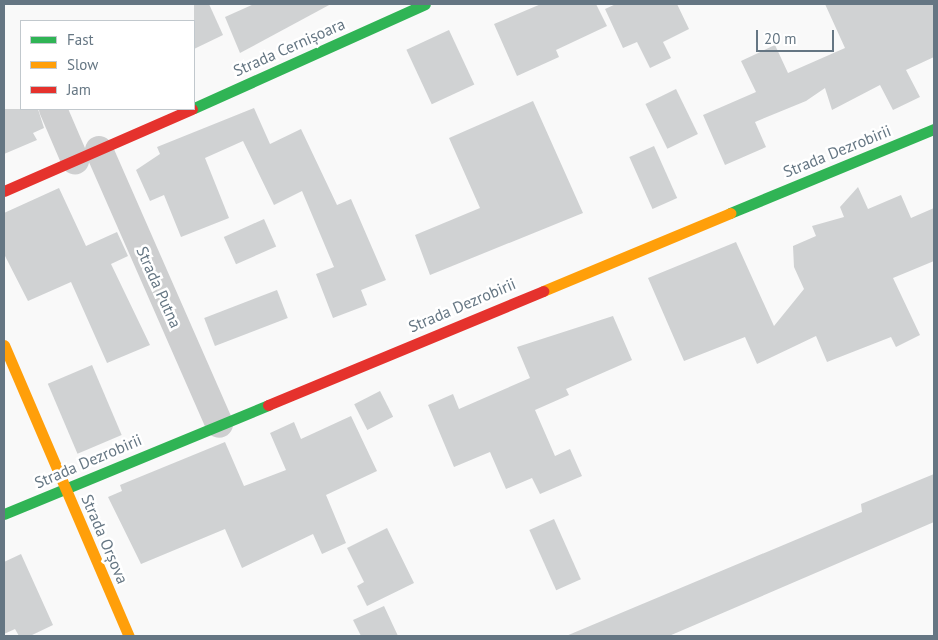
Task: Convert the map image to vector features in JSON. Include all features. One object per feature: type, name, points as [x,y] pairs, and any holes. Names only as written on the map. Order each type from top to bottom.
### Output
[{"type":"street","name":"Strada Cernișoara","points":[[195,107],[426,4]]},
{"type":"street","name":"Strada Putna","points":[[54,110],[87,155],[219,424]]},
{"type":"street","name":"Strada Cernișoara","points":[[4,190],[188,110]]},
{"type":"street","name":"Strada Dezrobirii","points":[[4,514],[934,129]]},
{"type":"street","name":"Strada Orșova","points":[[4,345],[129,636]]},
{"type":"building","points":[[194,4],[209,4],[223,35],[195,49]]},
{"type":"building","points":[[254,4],[331,4],[240,53],[225,17]]},
{"type":"building","points":[[541,4],[596,4],[607,26],[556,50],[559,57],[517,76],[494,24]]},
{"type":"building","points":[[616,4],[677,4],[689,29],[663,42],[671,58],[650,68],[637,42],[623,48],[605,9]]},
{"type":"building","points":[[825,4],[934,4],[934,57],[906,70],[920,97],[893,110],[880,85],[832,110],[825,88],[806,101],[755,122],[766,147],[725,165],[703,115],[756,92],[741,61],[775,45],[788,73],[845,48]]},
{"type":"building","points":[[449,30],[474,84],[432,104],[406,50]]},
{"type":"building","points":[[676,89],[698,134],[667,149],[645,104]]},
{"type":"building","points":[[533,101],[583,213],[430,275],[415,235],[480,208],[449,138]]},
{"type":"building","points":[[254,108],[270,144],[301,129],[337,205],[351,199],[386,280],[361,290],[367,305],[333,318],[316,274],[334,267],[302,191],[274,205],[243,141],[205,158],[229,218],[181,237],[164,195],[150,201],[136,170],[160,154],[157,147]]},
{"type":"building","points":[[4,109],[38,110],[44,128],[33,133],[37,140],[4,154]]},
{"type":"building","points":[[654,146],[677,198],[653,209],[629,157]]},
{"type":"building","points":[[858,187],[868,209],[901,195],[911,218],[934,208],[934,261],[893,278],[920,335],[896,347],[891,337],[827,362],[816,336],[757,364],[745,337],[684,361],[648,278],[736,242],[774,326],[804,289],[794,267],[793,246],[816,236],[812,226],[844,217],[840,207]]},
{"type":"building","points":[[59,188],[86,246],[117,232],[128,256],[111,264],[150,345],[107,363],[71,282],[28,301],[4,254],[4,213]]},
{"type":"building","points":[[264,219],[276,246],[236,264],[224,237]]},
{"type":"building","points":[[277,290],[288,318],[215,346],[204,318]]},
{"type":"building","points":[[613,316],[632,360],[566,389],[569,395],[535,410],[555,456],[570,449],[582,476],[540,494],[532,478],[506,489],[490,452],[454,467],[428,405],[453,394],[459,409],[530,378],[517,347]]},
{"type":"building","points":[[92,365],[122,435],[78,454],[48,384]]},
{"type":"building","points":[[380,391],[393,417],[367,430],[354,404]]},
{"type":"building","points":[[351,416],[377,471],[326,495],[346,543],[322,554],[313,534],[242,568],[225,529],[141,564],[108,497],[122,491],[120,485],[225,442],[244,486],[286,470],[270,433],[294,422],[301,439]]},
{"type":"building","points":[[934,474],[934,522],[669,636],[566,636],[862,512],[861,504]]},
{"type":"building","points":[[554,519],[581,579],[556,590],[529,530]]},
{"type":"building","points":[[387,528],[414,583],[367,606],[357,586],[364,582],[347,548]]},
{"type":"building","points":[[21,554],[53,625],[30,636],[19,636],[15,629],[4,634],[4,562]]},
{"type":"building","points":[[384,606],[398,636],[361,636],[353,620]]},
{"type":"traffic: fast","points":[[195,108],[425,4]]},
{"type":"traffic: fast","points":[[730,213],[934,129]]},
{"type":"traffic: fast","points":[[4,514],[268,405]]},
{"type":"traffic: slow","points":[[543,291],[730,213]]},
{"type":"traffic: slow","points":[[4,345],[129,636]]},
{"type":"traffic: jam","points":[[4,191],[190,110]]},
{"type":"traffic: jam","points":[[268,405],[543,291]]}]
